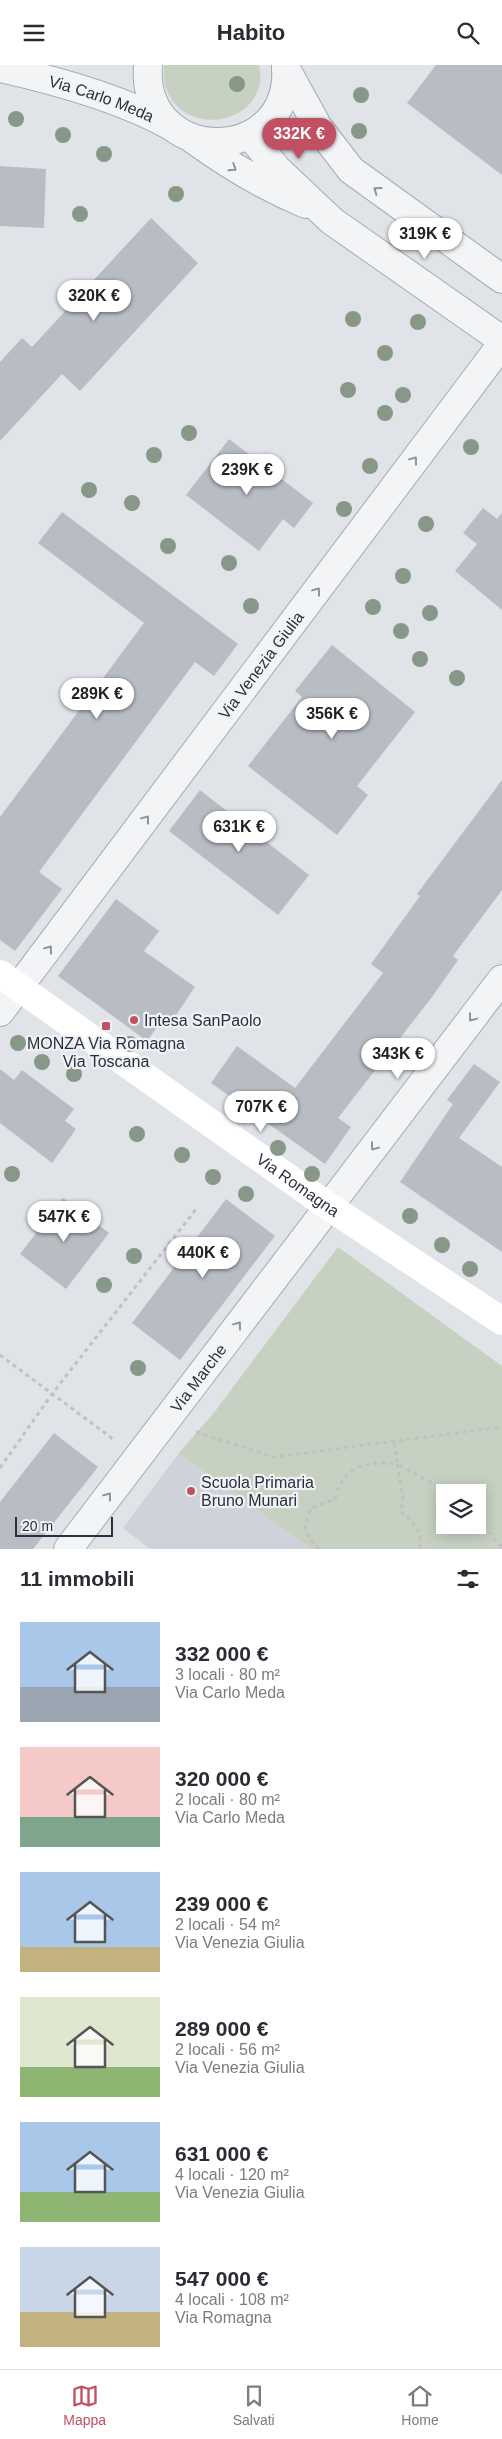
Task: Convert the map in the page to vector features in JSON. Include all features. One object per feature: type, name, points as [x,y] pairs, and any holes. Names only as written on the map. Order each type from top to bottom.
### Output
[{"type":"street","name":"Via Carlo Meda","points":[[148,65],[148,84],[152,98],[163,118],[234,169],[274,191],[321,210]]},
{"type":"street","name":"Via Carlo Meda","points":[[0,68],[49,80],[128,107],[183,133],[221,143],[250,135],[264,125],[278,107],[285,87],[286,67]]},
{"type":"street","points":[[286,67],[318,127],[351,170],[502,279]]},
{"type":"street","name":"Via Carlo Meda","points":[[250,135],[277,169],[332,221],[502,342]]},
{"type":"street","name":"Via Venezia Giulia","points":[[0,1012],[10,981],[502,342]]},
{"type":"street","name":"Via Marche","points":[[68,1549],[502,979]]},
{"type":"street","name":"Via Romagna","points":[[10,981],[328,1206],[502,1321]]},
{"type":"path","points":[[0,1468],[52,1394],[197,1208]]},
{"type":"path","points":[[0,1355],[113,1439]]},
{"type":"path","points":[[165,1422],[274,1457],[394,1443],[502,1427]]},
{"type":"path","points":[[394,1443],[403,1498],[401,1512],[410,1519],[421,1535],[419,1549]]},
{"type":"path","points":[[319,1549],[306,1535],[306,1521],[311,1508],[335,1499],[338,1486],[356,1468],[374,1461],[397,1464],[436,1485]]},
{"type":"path","points":[[486,1529],[502,1547]]},
{"type":"shaded area","name":"Scuola Primaria Bruno Munari","points":[[179,1453],[311,1549],[150,1549],[123,1528]]},
{"type":"green space","points":[[164,65],[259,65],[260,84],[253,100],[241,111],[225,118],[208,120],[191,115],[176,105],[165,86]]},
{"type":"green space","points":[[338,1247],[502,1366],[502,1549],[311,1549],[179,1453],[216,1410]]},
{"type":"building","points":[[436,65],[502,65],[502,175],[407,103]]},
{"type":"building","points":[[0,166],[46,169],[44,228],[0,226]]},
{"type":"building","points":[[151,218],[198,263],[80,391],[62,374],[0,441],[0,362],[22,338],[32,347]]},
{"type":"building","points":[[229,439],[313,503],[294,528],[283,519],[259,551],[186,495]]},
{"type":"building","points":[[483,508],[497,519],[502,513],[502,610],[455,571],[477,544],[463,533]]},
{"type":"building","points":[[62,512],[238,644],[214,676],[195,662],[39,872],[62,889],[15,951],[0,940],[0,817],[144,623],[38,543]]},
{"type":"building","points":[[332,645],[415,712],[357,786],[368,795],[337,835],[248,766],[302,697],[295,691]]},
{"type":"building","points":[[502,780],[502,890],[453,956],[458,960],[432,997],[338,1118],[351,1127],[325,1164],[211,1083],[237,1046],[295,1088],[383,973],[371,964],[420,896],[417,894]]},
{"type":"building","points":[[200,790],[309,875],[278,915],[169,831]]},
{"type":"building","points":[[116,899],[159,931],[144,951],[195,987],[172,1021],[165,1016],[147,1041],[58,976]]},
{"type":"building","points":[[474,1064],[500,1082],[459,1138],[502,1167],[502,1252],[400,1182],[453,1104],[447,1100]]},
{"type":"building","points":[[0,1069],[14,1080],[22,1070],[74,1109],[65,1121],[76,1129],[52,1163],[0,1123]]},
{"type":"building","points":[[63,1198],[109,1233],[66,1289],[20,1254]]},
{"type":"building","points":[[226,1199],[275,1236],[180,1360],[132,1323]]},
{"type":"building","points":[[54,1433],[98,1467],[33,1549],[0,1549],[0,1502]]},
{"type":"place","name":"Intesa SanPaolo","points":[[134,1020]]},
{"type":"place","name":"MONZA Via Romagna Via Toscana","points":[[106,1026]]},
{"type":"place","name":"Scuola Primaria Bruno Munari","points":[[191,1491]]}]
